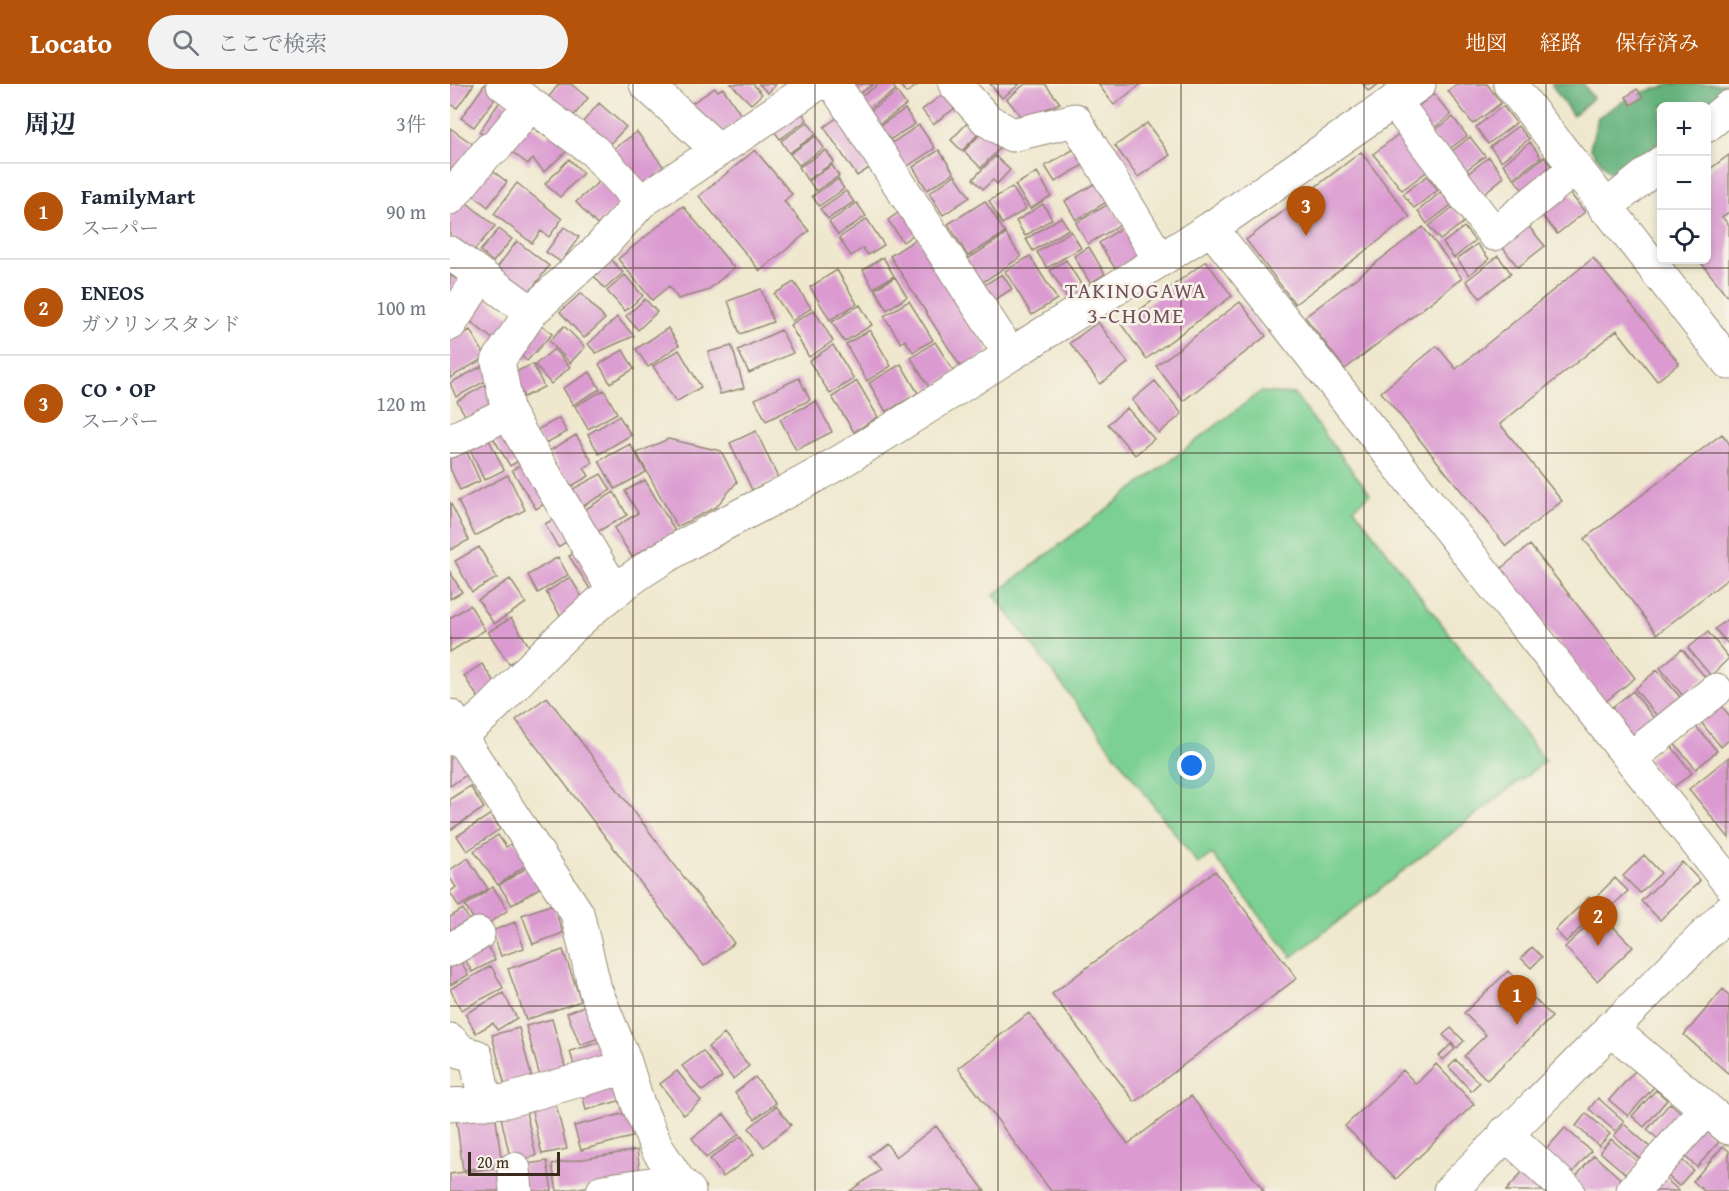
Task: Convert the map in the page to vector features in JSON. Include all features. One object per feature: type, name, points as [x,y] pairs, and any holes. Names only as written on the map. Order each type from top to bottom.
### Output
[{"type":"street","points":[[503,84],[594,151],[641,202]]},
{"type":"street","points":[[646,84],[718,150]]},
{"type":"street","points":[[615,592],[508,413],[498,361],[531,312],[597,250],[641,202],[817,84]]},
{"type":"street","points":[[834,84],[1010,354]]},
{"type":"street","points":[[1510,84],[1574,169],[1729,363]]},
{"type":"street","points":[[960,86],[987,120],[1012,135],[1075,120],[1160,260]]},
{"type":"street","points":[[683,1185],[657,1148],[638,1104],[595,988],[577,913],[453,730],[477,724],[572,628],[615,592],[674,552],[810,480],[1211,228],[1407,93],[1494,234],[1574,169]]},
{"type":"street","points":[[450,198],[530,105]]},
{"type":"street","points":[[1711,123],[1729,107]]},
{"type":"street","points":[[1605,208],[1657,166]]},
{"type":"street","points":[[1211,228],[1729,883]]},
{"type":"street","points":[[450,253],[531,312]]},
{"type":"street","points":[[450,324],[480,277]]},
{"type":"street","points":[[450,441],[508,413]]},
{"type":"street","points":[[1631,758],[1716,690]]},
{"type":"street","points":[[1450,1191],[1505,1133],[1729,911]]},
{"type":"street","points":[[450,950],[478,934]]},
{"type":"street","points":[[1610,1028],[1718,1118],[1633,1191]]},
{"type":"street","points":[[450,1040],[462,1052],[476,1056],[485,1103]]},
{"type":"street","points":[[450,1105],[506,1101],[626,1067]]},
{"type":"street","points":[[1505,1133],[1568,1191]]},
{"type":"street","points":[[603,1191],[683,1185]]},
{"type":"green space","points":[[1551,84],[1584,84],[1593,98],[1573,116]]},
{"type":"green space","points":[[1673,84],[1729,84],[1729,94],[1711,103],[1657,102],[1657,144],[1636,170],[1609,172],[1590,148],[1598,117],[1633,95]]},
{"type":"green space","points":[[1260,392],[1294,394],[1370,494],[1354,508],[1545,761],[1292,957],[1212,854],[1198,864],[994,595]]},
{"type":"building","points":[[450,84],[474,84],[457,108],[450,104]]},
{"type":"building","points":[[485,84],[500,92],[474,127],[461,118]]},
{"type":"building","points":[[559,84],[571,84],[588,98],[572,118],[548,98]]},
{"type":"building","points":[[731,84],[753,84],[762,94],[751,104]]},
{"type":"building","points":[[759,84],[776,84],[768,93]]},
{"type":"building","points":[[845,84],[874,84],[854,97]]},
{"type":"building","points":[[879,84],[891,84],[896,90],[863,113],[855,101]]},
{"type":"building","points":[[899,84],[919,84],[906,93]]},
{"type":"building","points":[[990,84],[1020,84],[1002,98]]},
{"type":"building","points":[[1025,84],[1045,84],[1060,103],[1023,119],[1007,99]]},
{"type":"building","points":[[1098,84],[1141,84],[1114,105]]},
{"type":"building","points":[[1363,84],[1379,84],[1368,91]]},
{"type":"building","points":[[1457,84],[1487,84],[1501,103],[1473,124],[1448,91]]},
{"type":"building","points":[[715,88],[718,91],[723,88],[743,118],[714,138],[688,106]]},
{"type":"building","points":[[1637,89],[1643,97],[1631,105],[1626,97]]},
{"type":"building","points":[[947,91],[958,106],[933,124],[922,110]]},
{"type":"building","points":[[897,92],[906,105],[872,129],[863,116]]},
{"type":"building","points":[[1434,94],[1451,115],[1427,133],[1411,112]]},
{"type":"building","points":[[501,100],[514,109],[492,140],[479,132]]},
{"type":"building","points":[[599,103],[626,127],[606,148],[582,123]]},
{"type":"building","points":[[1503,106],[1516,123],[1488,144],[1476,127]]},
{"type":"building","points":[[799,108],[807,120],[780,139],[771,127]]},
{"type":"building","points":[[905,109],[915,124],[888,141],[879,126]]},
{"type":"building","points":[[841,115],[874,165],[857,176],[824,127]]},
{"type":"building","points":[[1453,117],[1467,136],[1444,153],[1430,134]]},
{"type":"building","points":[[972,118],[983,129],[962,151],[951,140]]},
{"type":"building","points":[[808,122],[816,134],[789,153],[781,141]]},
{"type":"building","points":[[527,123],[546,137],[554,130],[570,148],[544,172],[533,159],[528,164],[507,148]]},
{"type":"building","points":[[1147,123],[1170,155],[1138,177],[1115,146]]},
{"type":"building","points":[[919,125],[935,148],[902,170],[887,146]]},
{"type":"building","points":[[1518,126],[1529,139],[1501,161],[1490,147]]},
{"type":"building","points":[[450,128],[474,145],[450,174]]},
{"type":"building","points":[[985,129],[1002,146],[981,168],[964,151]]},
{"type":"building","points":[[637,132],[666,170],[641,188],[612,150]]},
{"type":"building","points":[[1400,133],[1429,170],[1402,190],[1373,154]]},
{"type":"building","points":[[816,136],[824,148],[799,165],[790,154]]},
{"type":"building","points":[[1470,137],[1485,156],[1461,174],[1447,155]]},
{"type":"building","points":[[1530,142],[1541,157],[1514,178],[1503,164]]},
{"type":"building","points":[[1076,148],[1085,164],[1055,182],[1045,166]]},
{"type":"building","points":[[755,150],[792,194],[784,201],[809,231],[760,271],[699,196]]},
{"type":"building","points":[[826,150],[834,162],[807,180],[799,167]]},
{"type":"building","points":[[939,150],[954,173],[927,190],[913,167]]},
{"type":"building","points":[[1361,152],[1410,217],[1295,304],[1246,240]]},
{"type":"building","points":[[1729,155],[1729,212],[1722,217],[1729,225],[1729,298],[1702,264],[1711,264],[1711,168]]},
{"type":"building","points":[[995,156],[1010,170],[997,184],[993,180],[983,189],[973,179]]},
{"type":"building","points":[[1489,157],[1504,177],[1478,198],[1462,178]]},
{"type":"building","points":[[1544,157],[1554,170],[1525,193],[1515,180]]},
{"type":"building","points":[[569,159],[583,173],[560,197],[545,184]]},
{"type":"building","points":[[832,165],[839,176],[816,191],[809,181]]},
{"type":"building","points":[[490,169],[507,182],[488,207],[471,193]]},
{"type":"building","points":[[1037,172],[1051,196],[1030,209],[1015,185]]},
{"type":"building","points":[[955,175],[970,197],[943,215],[929,193]]},
{"type":"building","points":[[1427,176],[1438,190],[1414,208],[1403,194]]},
{"type":"building","points":[[838,179],[844,189],[819,206],[812,196]]},
{"type":"building","points":[[600,181],[620,204],[597,225],[576,202]]},
{"type":"building","points":[[1099,181],[1110,200],[1076,220],[1065,201]]},
{"type":"building","points":[[517,183],[562,219],[549,237],[541,231],[532,243],[494,214]]},
{"type":"building","points":[[1012,187],[1026,209],[1002,224],[989,201]]},
{"type":"building","points":[[1565,187],[1585,212],[1557,234],[1537,209]]},
{"type":"building","points":[[846,191],[854,202],[828,219],[820,209]]},
{"type":"building","points":[[1441,192],[1451,205],[1427,224],[1418,211]]},
{"type":"building","points":[[461,198],[495,226],[471,254],[450,236],[450,211]]},
{"type":"building","points":[[985,201],[1005,233],[968,256],[948,224]]},
{"type":"building","points":[[857,203],[866,216],[838,235],[829,222]]},
{"type":"building","points":[[1110,203],[1122,224],[1088,244],[1076,223]]},
{"type":"building","points":[[1043,204],[1052,219],[1025,236],[1016,221]]},
{"type":"building","points":[[683,206],[734,268],[707,291],[678,299],[669,286],[652,300],[618,259]]},
{"type":"building","points":[[908,206],[923,228],[903,242],[888,220]]},
{"type":"building","points":[[1453,207],[1464,222],[1440,240],[1429,226]]},
{"type":"building","points":[[1061,217],[1069,229],[1033,251],[1026,239]]},
{"type":"building","points":[[867,219],[884,245],[868,255],[863,248],[851,256],[839,238]]},
{"type":"building","points":[[1525,222],[1545,246],[1518,267],[1499,243]]},
{"type":"building","points":[[564,227],[579,237],[561,262],[546,252]]},
{"type":"building","points":[[1123,227],[1141,254],[1116,270],[1099,243]]},
{"type":"building","points":[[1423,227],[1462,278],[1345,369],[1305,317]]},
{"type":"building","points":[[1464,227],[1475,241],[1454,258],[1443,243]]},
{"type":"building","points":[[499,229],[512,239],[493,262],[480,251]]},
{"type":"building","points":[[1071,231],[1081,248],[1047,268],[1037,252]]},
{"type":"building","points":[[1006,234],[1021,257],[980,284],[965,261]]},
{"type":"building","points":[[918,238],[989,351],[962,369],[890,256]]},
{"type":"building","points":[[517,241],[549,266],[528,294],[496,269]]},
{"type":"building","points":[[1477,244],[1489,259],[1469,275],[1457,259]]},
{"type":"building","points":[[1089,247],[1105,274],[1090,283],[1074,256]]},
{"type":"building","points":[[607,254],[623,273],[605,289],[589,270]]},
{"type":"building","points":[[1030,256],[1057,299],[1032,315],[1005,271]]},
{"type":"building","points":[[1498,256],[1511,273],[1480,298],[1466,281]]},
{"type":"building","points":[[883,257],[894,276],[873,288],[863,270]]},
{"type":"building","points":[[1593,258],[1679,363],[1657,381],[1617,330],[1500,424],[1562,501],[1506,546],[1381,392],[1437,346],[1456,369]]},
{"type":"building","points":[[1066,260],[1084,289],[1068,299],[1050,270]]},
{"type":"building","points":[[1206,261],[1232,296],[1146,359],[1121,324]]},
{"type":"building","points":[[837,270],[857,304],[830,320],[810,287]]},
{"type":"building","points":[[1002,274],[1012,289],[991,302],[981,287]]},
{"type":"building","points":[[450,275],[467,286],[450,310]]},
{"type":"building","points":[[625,275],[643,296],[625,311],[607,291]]},
{"type":"building","points":[[895,277],[907,297],[887,310],[875,289]]},
{"type":"building","points":[[794,282],[811,308],[792,321],[774,294]]},
{"type":"building","points":[[761,289],[773,322],[740,334],[728,301]]},
{"type":"building","points":[[581,293],[605,319],[584,338],[560,312]]},
{"type":"building","points":[[483,296],[511,318],[494,340],[466,318]]},
{"type":"building","points":[[645,299],[657,312],[638,330],[626,316]]},
{"type":"building","points":[[909,301],[933,340],[913,352],[905,340],[901,343],[884,316]]},
{"type":"building","points":[[1240,302],[1266,336],[1183,401],[1156,366]]},
{"type":"building","points":[[860,305],[872,325],[844,342],[832,322]]},
{"type":"building","points":[[814,310],[833,341],[809,357],[790,325]]},
{"type":"building","points":[[617,317],[634,336],[596,353],[588,344]]},
{"type":"building","points":[[539,322],[552,334],[527,361],[514,349]]},
{"type":"building","points":[[1098,322],[1128,363],[1100,384],[1070,343]]},
{"type":"building","points":[[564,326],[585,347],[570,363],[549,341]]},
{"type":"building","points":[[668,328],[679,345],[648,367],[636,349]]},
{"type":"building","points":[[470,330],[486,357],[450,378],[450,341]]},
{"type":"building","points":[[781,330],[793,353],[749,373],[738,350]]},
{"type":"building","points":[[870,330],[891,366],[867,381],[846,344]]},
{"type":"building","points":[[935,342],[955,373],[930,389],[911,358]]},
{"type":"building","points":[[833,345],[854,379],[830,394],[809,361]]},
{"type":"building","points":[[732,346],[744,388],[720,394],[708,352]]},
{"type":"building","points":[[554,349],[570,367],[551,384],[535,365]]},
{"type":"building","points":[[623,350],[634,369],[610,383],[599,364]]},
{"type":"building","points":[[679,350],[701,387],[676,402],[653,366]]},
{"type":"building","points":[[486,364],[493,377],[456,397],[450,383]]},
{"type":"building","points":[[533,364],[544,387],[524,397],[513,373]]},
{"type":"building","points":[[901,364],[918,393],[886,412],[869,383]]},
{"type":"building","points":[[590,372],[600,389],[573,405],[563,388]]},
{"type":"building","points":[[799,378],[810,400],[766,421],[755,399]]},
{"type":"building","points":[[857,381],[878,417],[854,432],[832,397]]},
{"type":"building","points":[[1155,381],[1182,414],[1159,433],[1132,400]]},
{"type":"building","points":[[487,384],[500,405],[469,422],[457,401]]},
{"type":"building","points":[[604,390],[617,413],[588,429],[575,406]]},
{"type":"building","points":[[816,401],[832,432],[796,450],[780,419]]},
{"type":"building","points":[[1127,408],[1154,439],[1135,455],[1108,424]]},
{"type":"building","points":[[619,416],[631,435],[599,454],[588,434]]},
{"type":"building","points":[[559,418],[567,432],[542,445],[535,431]]},
{"type":"building","points":[[506,420],[528,455],[510,466],[489,431]]},
{"type":"building","points":[[756,431],[778,478],[752,490],[730,443]]},
{"type":"building","points":[[1722,434],[1729,443],[1729,578],[1657,634],[1584,539]]},
{"type":"building","points":[[576,435],[593,463],[584,468],[589,476],[570,487],[549,451]]},
{"type":"building","points":[[488,438],[504,470],[484,480],[469,447]]},
{"type":"building","points":[[668,439],[721,451],[737,482],[716,507],[677,527],[637,453]]},
{"type":"building","points":[[630,444],[646,472],[615,489],[599,461]]},
{"type":"building","points":[[466,450],[480,481],[460,490],[450,468],[450,457]]},
{"type":"building","points":[[529,460],[553,499],[536,509],[512,470]]},
{"type":"building","points":[[601,474],[611,490],[583,506],[573,489]]},
{"type":"building","points":[[508,475],[525,510],[475,536],[458,501]]},
{"type":"building","points":[[645,480],[675,531],[632,557],[614,528],[638,513],[625,491]]},
{"type":"building","points":[[614,492],[627,515],[597,532],[584,510]]},
{"type":"building","points":[[450,502],[469,540],[450,550]]},
{"type":"building","points":[[560,515],[574,537],[558,547],[545,524]]},
{"type":"building","points":[[1530,545],[1635,678],[1605,702],[1500,569]]},
{"type":"building","points":[[479,547],[497,578],[472,592],[455,561]]},
{"type":"building","points":[[585,547],[605,579],[590,589],[569,556]]},
{"type":"building","points":[[558,557],[568,575],[538,593],[528,575]]},
{"type":"building","points":[[450,572],[462,592],[450,599]]},
{"type":"building","points":[[570,577],[585,602],[561,617],[546,592]]},
{"type":"building","points":[[510,579],[526,603],[494,624],[478,600]]},
{"type":"building","points":[[470,605],[485,630],[450,652],[450,618]]},
{"type":"building","points":[[511,618],[531,649],[509,664],[488,632]]},
{"type":"building","points":[[1729,618],[1729,643],[1728,644],[1715,629]]},
{"type":"building","points":[[1708,632],[1729,658],[1711,676],[1688,648]]},
{"type":"building","points":[[1682,649],[1705,677],[1683,696],[1660,668]]},
{"type":"building","points":[[482,664],[497,686],[479,699],[464,676]]},
{"type":"building","points":[[1657,670],[1680,697],[1657,716],[1635,689]]},
{"type":"building","points":[[1633,691],[1656,721],[1633,739],[1610,709]]},
{"type":"building","points":[[547,697],[734,943],[704,966],[516,720]]},
{"type":"building","points":[[1720,704],[1729,715],[1729,740],[1721,747],[1700,721]]},
{"type":"building","points":[[1694,724],[1717,751],[1696,769],[1673,742]]},
{"type":"building","points":[[1669,743],[1692,773],[1671,789],[1648,759]]},
{"type":"building","points":[[456,753],[469,773],[450,786],[450,757]]},
{"type":"building","points":[[1729,757],[1729,838],[1689,789]]},
{"type":"building","points":[[470,786],[484,808],[450,830],[450,799]]},
{"type":"building","points":[[491,814],[500,829],[467,851],[457,836]]},
{"type":"building","points":[[498,835],[506,847],[515,841],[530,862],[498,885],[474,851]]},
{"type":"building","points":[[1644,855],[1661,873],[1640,893],[1623,876]]},
{"type":"building","points":[[468,858],[488,889],[459,907],[450,892],[456,887],[450,878],[450,870]]},
{"type":"building","points":[[1682,862],[1700,881],[1660,920],[1641,901]]},
{"type":"building","points":[[531,865],[544,885],[512,905],[499,885]]},
{"type":"building","points":[[1215,871],[1297,978],[1135,1102],[1052,994]]},
{"type":"building","points":[[1615,878],[1628,891],[1609,909],[1597,896]]},
{"type":"building","points":[[493,887],[508,910],[480,929],[465,906]]},
{"type":"building","points":[[1589,897],[1600,909],[1566,942],[1555,930]]},
{"type":"building","points":[[553,904],[563,933],[533,944],[522,915]]},
{"type":"building","points":[[463,909],[474,929],[450,944],[450,917]]},
{"type":"building","points":[[1600,913],[1633,947],[1597,981],[1565,947]]},
{"type":"building","points":[[515,922],[524,948],[501,956],[492,931]]},
{"type":"building","points":[[483,937],[495,960],[472,972],[460,949]]},
{"type":"building","points":[[1532,947],[1542,957],[1531,968],[1521,958]]},
{"type":"building","points":[[563,950],[581,1001],[526,1020],[508,969]]},
{"type":"building","points":[[457,954],[468,975],[450,985],[450,958]]},
{"type":"building","points":[[491,966],[503,988],[461,1010],[450,989]]},
{"type":"building","points":[[1508,971],[1552,1017],[1487,1080],[1464,1056],[1486,1035],[1464,1013]]},
{"type":"building","points":[[1723,989],[1729,995],[1729,1074],[1684,1035]]},
{"type":"building","points":[[503,993],[517,1018],[497,1030],[493,1023],[476,1033],[465,1014]]},
{"type":"building","points":[[586,1005],[599,1038],[580,1045],[567,1013]]},
{"type":"building","points":[[1029,1013],[1128,1144],[1191,1096],[1264,1191],[1051,1191],[958,1068]]},
{"type":"building","points":[[552,1019],[566,1070],[540,1077],[526,1026]]},
{"type":"building","points":[[519,1028],[532,1079],[505,1086],[492,1035]]},
{"type":"building","points":[[1451,1028],[1464,1041],[1457,1048],[1443,1035]]},
{"type":"building","points":[[724,1034],[749,1066],[733,1079],[708,1047]]},
{"type":"building","points":[[605,1041],[612,1062],[576,1073],[570,1051]]},
{"type":"building","points":[[1451,1044],[1455,1049],[1443,1060],[1439,1056]]},
{"type":"building","points":[[703,1051],[722,1077],[702,1091],[682,1066]]},
{"type":"building","points":[[1456,1060],[1479,1083],[1471,1091],[1449,1067]]},
{"type":"building","points":[[1436,1064],[1474,1104],[1396,1179],[1345,1126],[1403,1070],[1416,1084]]},
{"type":"building","points":[[677,1071],[701,1101],[684,1115],[660,1084]]},
{"type":"building","points":[[1635,1071],[1654,1087],[1628,1116],[1609,1100]]},
{"type":"building","points":[[755,1077],[776,1103],[755,1119],[735,1093]]},
{"type":"building","points":[[620,1078],[626,1099],[586,1110],[581,1089]]},
{"type":"building","points":[[1656,1090],[1667,1100],[1644,1127],[1632,1116]]},
{"type":"building","points":[[1598,1098],[1624,1121],[1615,1131],[1589,1109]]},
{"type":"building","points":[[555,1101],[567,1149],[542,1154],[531,1107]]},
{"type":"building","points":[[1670,1103],[1691,1121],[1668,1147],[1647,1130]]},
{"type":"building","points":[[776,1106],[791,1125],[764,1147],[749,1128]]},
{"type":"building","points":[[525,1107],[536,1156],[511,1162],[500,1113]]},
{"type":"building","points":[[495,1112],[502,1165],[463,1170],[456,1117]]},
{"type":"building","points":[[630,1112],[636,1136],[581,1150],[574,1126]]},
{"type":"building","points":[[1586,1113],[1610,1134],[1599,1146],[1576,1126]]},
{"type":"building","points":[[724,1114],[739,1134],[706,1158],[692,1138]]},
{"type":"building","points":[[1697,1123],[1719,1142],[1697,1167],[1675,1148]]},
{"type":"building","points":[[1624,1124],[1651,1148],[1641,1160],[1614,1136]]},
{"type":"building","points":[[936,1126],[985,1191],[850,1191],[880,1170],[869,1156],[886,1143],[896,1157]]},
{"type":"building","points":[[1565,1128],[1591,1151],[1568,1178],[1541,1155]]},
{"type":"building","points":[[741,1136],[754,1154],[723,1177],[710,1159]]},
{"type":"building","points":[[1611,1139],[1639,1163],[1628,1176],[1600,1152]]},
{"type":"building","points":[[1723,1146],[1729,1151],[1729,1191],[1704,1191],[1693,1181]]},
{"type":"building","points":[[637,1150],[641,1179],[557,1191],[552,1164]]},
{"type":"building","points":[[1673,1152],[1693,1170],[1679,1186],[1659,1168]]},
{"type":"building","points":[[1594,1155],[1625,1183],[1618,1191],[1585,1191],[1573,1180]]},
{"type":"building","points":[[547,1161],[552,1191],[525,1191],[521,1165]]},
{"type":"building","points":[[502,1167],[505,1191],[450,1191],[450,1174]]},
{"type":"building","points":[[1656,1170],[1679,1191],[1636,1191]]},
{"type":"building","points":[[1523,1171],[1546,1191],[1506,1191]]},
{"type":"place","name":"CO・OP","points":[[1306,236]]},
{"type":"place","name":"ENEOS","points":[[1598,946]]},
{"type":"place","name":"FamilyMart","points":[[1517,1025]]},
{"type":"district","name":"TAKINOGAWA 3-CHOME","points":[[1136,302]]}]
